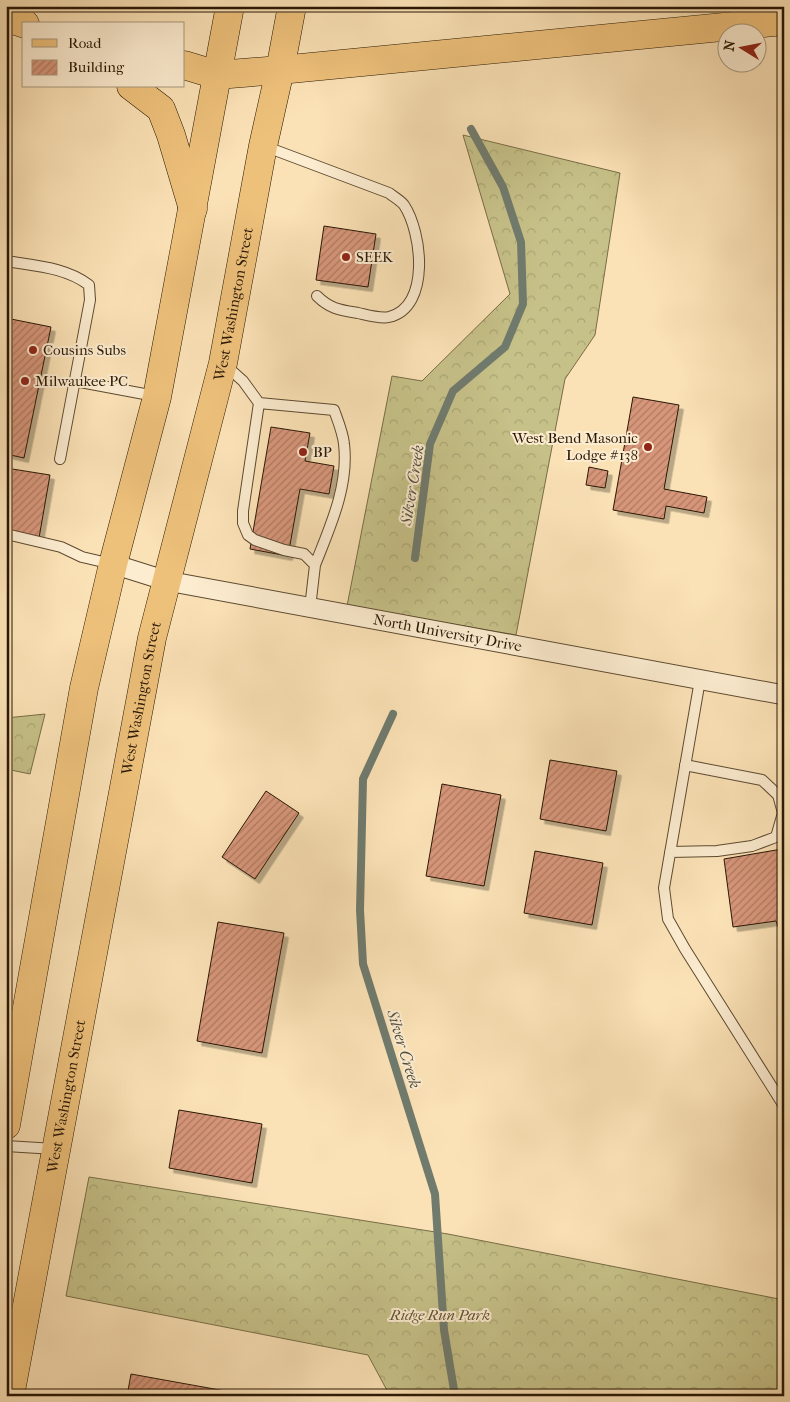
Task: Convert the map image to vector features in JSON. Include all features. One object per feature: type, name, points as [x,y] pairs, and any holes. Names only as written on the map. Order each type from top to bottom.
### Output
[{"type":"main road","points":[[6,1125],[84,688],[113,564],[158,397],[230,6]]},
{"type":"main road","name":"West Washington Street","points":[[10,1396],[152,638],[223,363],[263,146],[292,6]]},
{"type":"main road","points":[[6,18],[22,23]]},
{"type":"main road","points":[[185,66],[217,75],[784,21]]},
{"type":"main road","points":[[134,88],[160,109],[171,135],[193,209]]},
{"type":"street","name":"North University Drive","points":[[113,564],[167,582],[784,695]]},
{"type":"lane","points":[[263,146],[389,193],[403,204],[413,225],[419,248],[419,275],[412,296],[402,310],[388,317],[373,316],[336,309],[325,304],[317,296]]},
{"type":"lane","points":[[6,261],[66,271],[79,277],[89,285],[90,300],[60,459]]},
{"type":"lane","points":[[223,363],[243,381],[259,403],[243,511],[243,523],[248,535],[255,540],[284,550],[304,554],[315,565]]},
{"type":"lane","points":[[75,381],[158,397]]},
{"type":"lane","points":[[259,403],[334,410],[344,443],[342,482],[335,514],[315,565],[310,608]]},
{"type":"lane","points":[[6,534],[61,547],[82,557],[113,564]]},
{"type":"lane","points":[[700,680],[664,888],[668,919],[784,1106]]},
{"type":"lane","points":[[670,852],[752,846],[776,837],[783,813],[778,795],[762,780],[685,765]]},
{"type":"lane","points":[[6,1146],[55,1149]]},
{"type":"green space","points":[[463,135],[620,173],[595,335],[565,379],[516,635],[347,606],[392,376],[422,381],[510,294]]},
{"type":"green space","points":[[45,714],[30,774],[6,769],[6,718]]},
{"type":"green space","name":"Ridge Run Park","points":[[89,1177],[448,1234],[784,1300],[784,1396],[390,1396],[368,1355],[66,1296]]},
{"type":"building","name":"SEEK","points":[[324,226],[376,234],[368,287],[316,280]]},
{"type":"building","points":[[6,318],[51,327],[24,458],[6,454]]},
{"type":"building","name":"West Bend Masonic Lodge #138","points":[[633,397],[679,405],[664,489],[707,497],[704,513],[666,506],[664,519],[613,510]]},
{"type":"building","points":[[271,427],[310,433],[305,461],[334,466],[329,494],[300,489],[288,556],[250,549]]},
{"type":"building","points":[[589,467],[608,471],[605,488],[586,485]]},
{"type":"building","points":[[6,468],[50,475],[39,538],[6,532]]},
{"type":"building","points":[[550,760],[617,771],[606,831],[540,819]]},
{"type":"building","points":[[442,784],[501,795],[484,886],[426,876]]},
{"type":"building","points":[[266,791],[299,813],[255,879],[222,857]]},
{"type":"building","points":[[782,849],[784,860],[784,942],[776,921],[733,927],[724,859]]},
{"type":"building","points":[[535,851],[603,863],[592,925],[524,913]]},
{"type":"building","points":[[218,922],[284,933],[262,1053],[197,1041]]},
{"type":"building","points":[[179,1110],[262,1124],[252,1183],[169,1168]]},
{"type":"building","points":[[131,1374],[242,1394],[241,1396],[127,1396]]},
{"type":"waterway","name":"Silver Creek","points":[[415,558],[430,444],[453,391],[505,347],[523,304],[521,242],[503,187],[471,129]]},
{"type":"waterway","name":"Silver Creek","points":[[393,714],[363,779],[360,910],[363,964],[435,1194],[444,1330],[455,1396]]},
{"type":"place","name":"SEEK","points":[[346,257]]},
{"type":"place","name":"Cousins Subs","points":[[33,350]]},
{"type":"place","name":"Milwaukee PC","points":[[25,381]]},
{"type":"place","name":"West Bend Masonic Lodge #138","points":[[648,447]]},
{"type":"place","name":"BP","points":[[303,452]]}]
